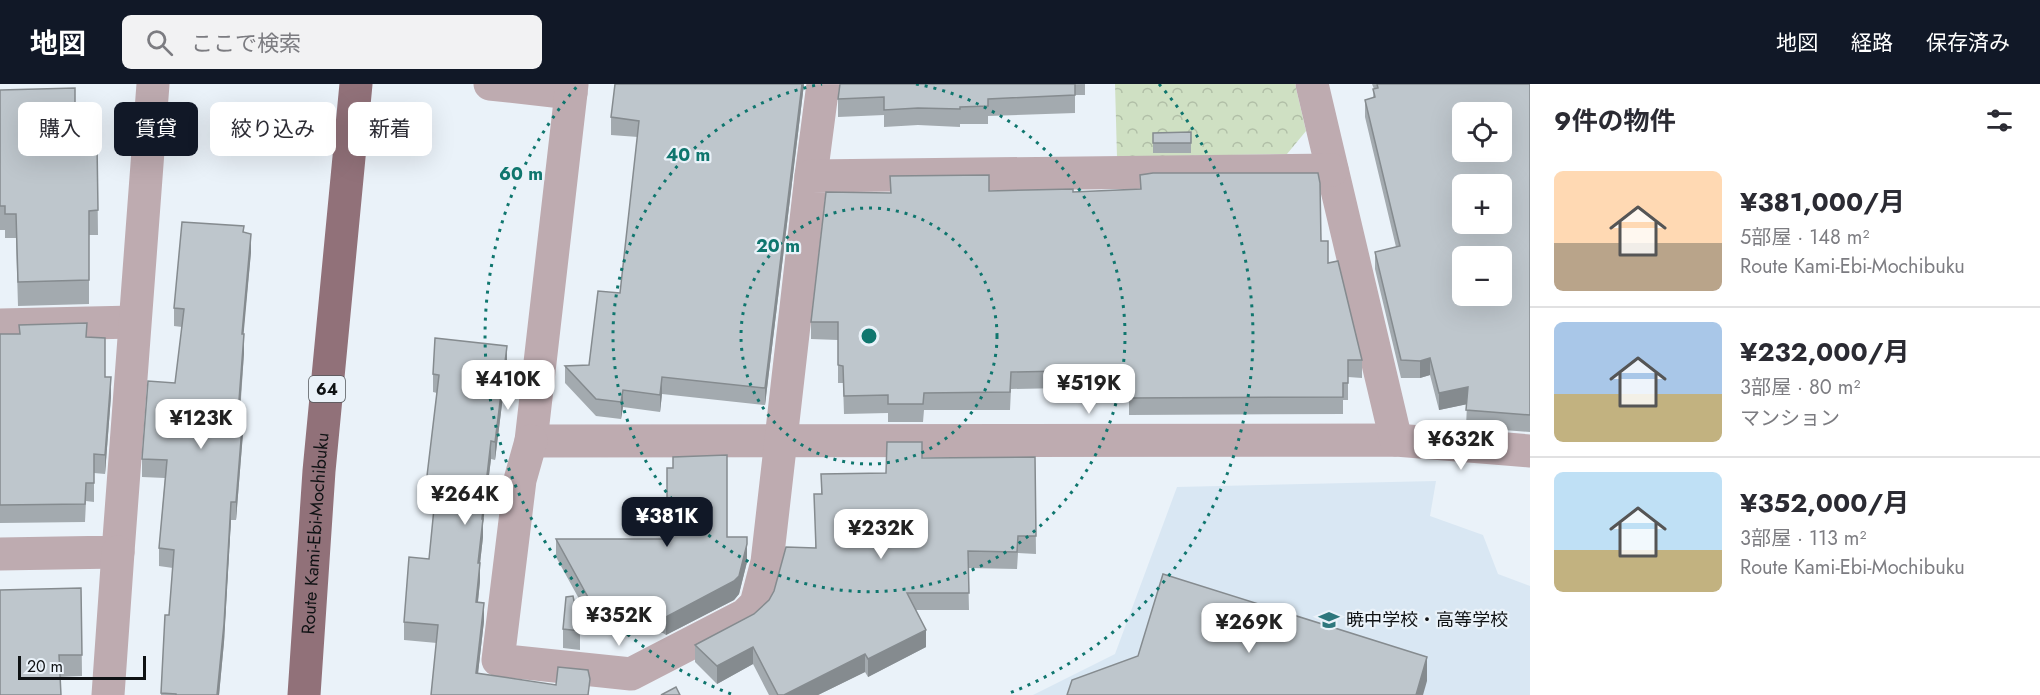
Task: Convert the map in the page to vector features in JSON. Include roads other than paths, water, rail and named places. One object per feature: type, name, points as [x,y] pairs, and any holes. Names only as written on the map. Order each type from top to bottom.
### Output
[{"type":"main road","name":"Route Kami-Ebi-Mochibuku","points":[[304,695],[319,471],[356,84]]},
{"type":"street","points":[[108,695],[153,84]]},
{"type":"street","points":[[490,84],[571,89],[531,441],[520,480],[498,660],[631,674],[745,615],[756,604],[767,562],[783,440],[823,84]]},
{"type":"street","points":[[1312,84],[1396,440]]},
{"type":"street","points":[[811,176],[1332,170]]},
{"type":"street","points":[[0,325],[135,322]]},
{"type":"street","points":[[531,441],[1396,440],[1530,451]]},
{"type":"street","points":[[0,554],[118,552]]},
{"type":"place","name":"暁中学校・高等学校","points":[[1329,620]]}]
